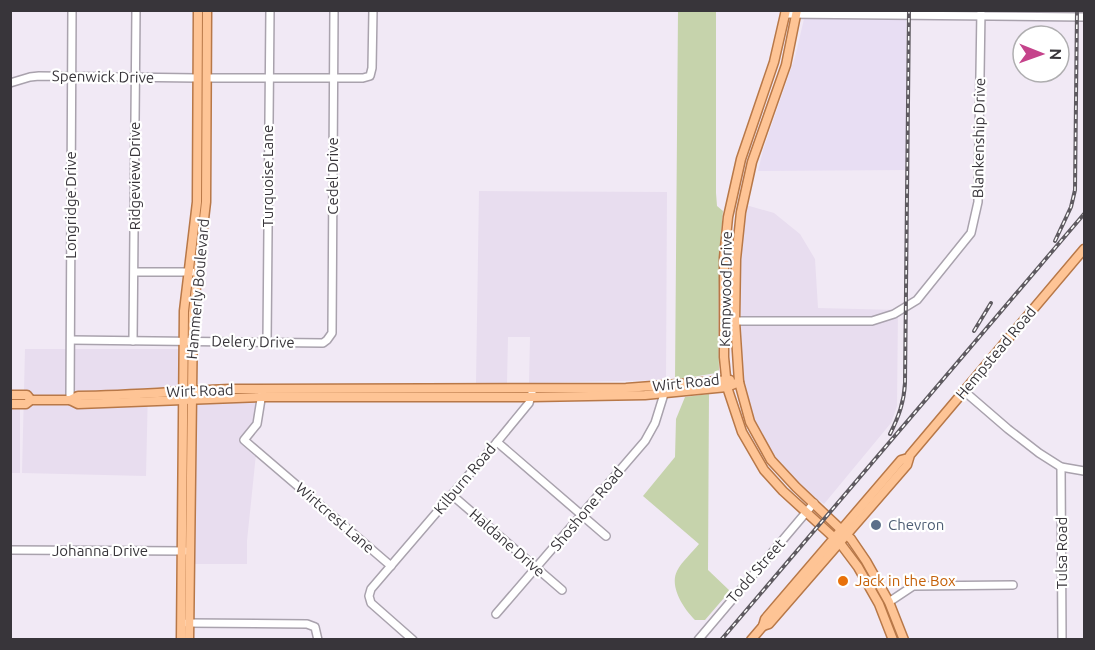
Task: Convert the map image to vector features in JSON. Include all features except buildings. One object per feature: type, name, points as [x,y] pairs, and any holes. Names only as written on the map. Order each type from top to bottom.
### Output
[{"type":"main road","points":[[198,10],[198,46],[202,78]]},
{"type":"main road","name":"Hammerly Boulevard","points":[[181,639],[185,623],[188,341],[193,273],[203,240],[202,78],[207,10]]},
{"type":"main road","name":"Kempwood Drive","points":[[786,12],[774,62],[749,133],[733,192],[724,258],[726,383],[742,432],[764,470],[838,541],[858,567],[874,595],[893,639]]},
{"type":"main road","name":"Kempwood Drive","points":[[797,12],[786,65],[752,162],[745,193],[736,259],[735,321],[739,382],[750,423],[771,460],[796,488],[845,532],[866,561],[889,602],[904,639]]},
{"type":"main road","name":"Hammerly Boulevard","points":[[201,187],[206,107],[202,78]]},
{"type":"main road","name":"Hempstead Road","points":[[751,639],[763,626],[765,619],[838,541],[901,460],[908,458],[1084,249]]},
{"type":"main road","name":"Wirt Road","points":[[532,393],[739,382]]},
{"type":"main road","name":"Wirt Road","points":[[10,404],[26,404],[32,400],[70,400],[78,396],[137,395],[664,394],[726,383]]},
{"type":"main road","name":"Wirt Road","points":[[10,395],[27,395],[32,400]]},
{"type":"main road","points":[[757,459],[766,452]]},
{"type":"main road","name":"Hammerly Boulevard","points":[[185,623],[189,639]]},
{"type":"street","name":"Longridge Drive","points":[[70,400],[72,10]]},
{"type":"street","name":"Ridgeview Drive","points":[[133,341],[136,10]]},
{"type":"street","name":"Turquoise Lane","points":[[267,342],[270,10]]},
{"type":"street","name":"Cedel Drive","points":[[327,340],[332,333],[334,10]]},
{"type":"street","name":"Spenwick Drive","points":[[10,83],[30,76],[363,78],[370,76],[372,68],[373,10]]},
{"type":"street","points":[[786,12],[1084,16]]},
{"type":"street","name":"Blankenship Drive","points":[[724,321],[872,321],[894,314],[917,300],[971,233],[978,202],[980,13]]},
{"type":"street","points":[[135,272],[193,273]]},
{"type":"street","name":"Delery Drive","points":[[71,340],[323,343],[327,340]]},
{"type":"street","points":[[964,391],[1008,429],[1061,467],[1084,471]]},
{"type":"street","name":"Kilburn Road","points":[[391,566],[497,442],[532,393]]},
{"type":"street","name":"Wirtcrest Lane","points":[[262,394],[257,424],[244,440],[391,566]]},
{"type":"street","name":"Shoshone Road","points":[[496,614],[645,441],[655,423],[664,394]]},
{"type":"street","points":[[497,442],[606,536]]},
{"type":"street","name":"Tulsa Road","points":[[1061,467],[1062,639]]},
{"type":"street","name":"Haldane Drive","points":[[452,495],[562,590]]},
{"type":"street","name":"Todd Street","points":[[698,639],[814,504]]},
{"type":"street","name":"Johanna Drive","points":[[10,550],[186,551]]},
{"type":"street","points":[[391,566],[371,589],[369,596],[371,603],[413,639]]},
{"type":"street","points":[[889,602],[913,586],[1013,585]]},
{"type":"street","points":[[185,623],[307,624],[315,627],[318,639]]},
{"type":"shaded area","points":[[906,18],[907,170],[758,171],[795,57],[804,19]]},
{"type":"shaded area","points":[[479,191],[667,192],[666,380],[529,383],[530,337],[508,337],[507,383],[476,384]]},
{"type":"shaded area","points":[[746,205],[774,213],[800,234],[815,259],[818,308],[898,310],[897,406],[891,423],[824,504],[809,493],[785,468],[772,452],[750,414],[743,379],[740,303],[740,257]]},
{"type":"shaded area","points":[[25,349],[179,349],[179,386],[148,388],[146,476],[22,473]]},
{"type":"shaded area","points":[[258,402],[253,425],[239,440],[256,454],[247,541],[247,564],[193,564],[196,404]]},
{"type":"shaded area","points":[[11,407],[20,407],[20,473],[11,473]]},
{"type":"green space","points":[[678,11],[716,11],[716,193],[717,206],[723,211],[719,290],[719,370],[716,373],[675,380]]},
{"type":"green space","points":[[709,394],[708,570],[730,591],[705,620],[695,620],[686,610],[676,591],[675,577],[682,564],[699,544],[643,496],[675,457],[676,419],[685,397]]},
{"type":"railway","points":[[890,434],[904,396],[905,383],[909,10]]},
{"type":"railway","points":[[1055,241],[1071,207],[1075,190],[1077,10]]},
{"type":"railway","points":[[721,640],[1084,214]]},
{"type":"railway","points":[[974,331],[991,303]]},
{"type":"place","name":"Chevron","points":[[876,525]]},
{"type":"place","name":"Jack in the Box","points":[[843,581]]}]
